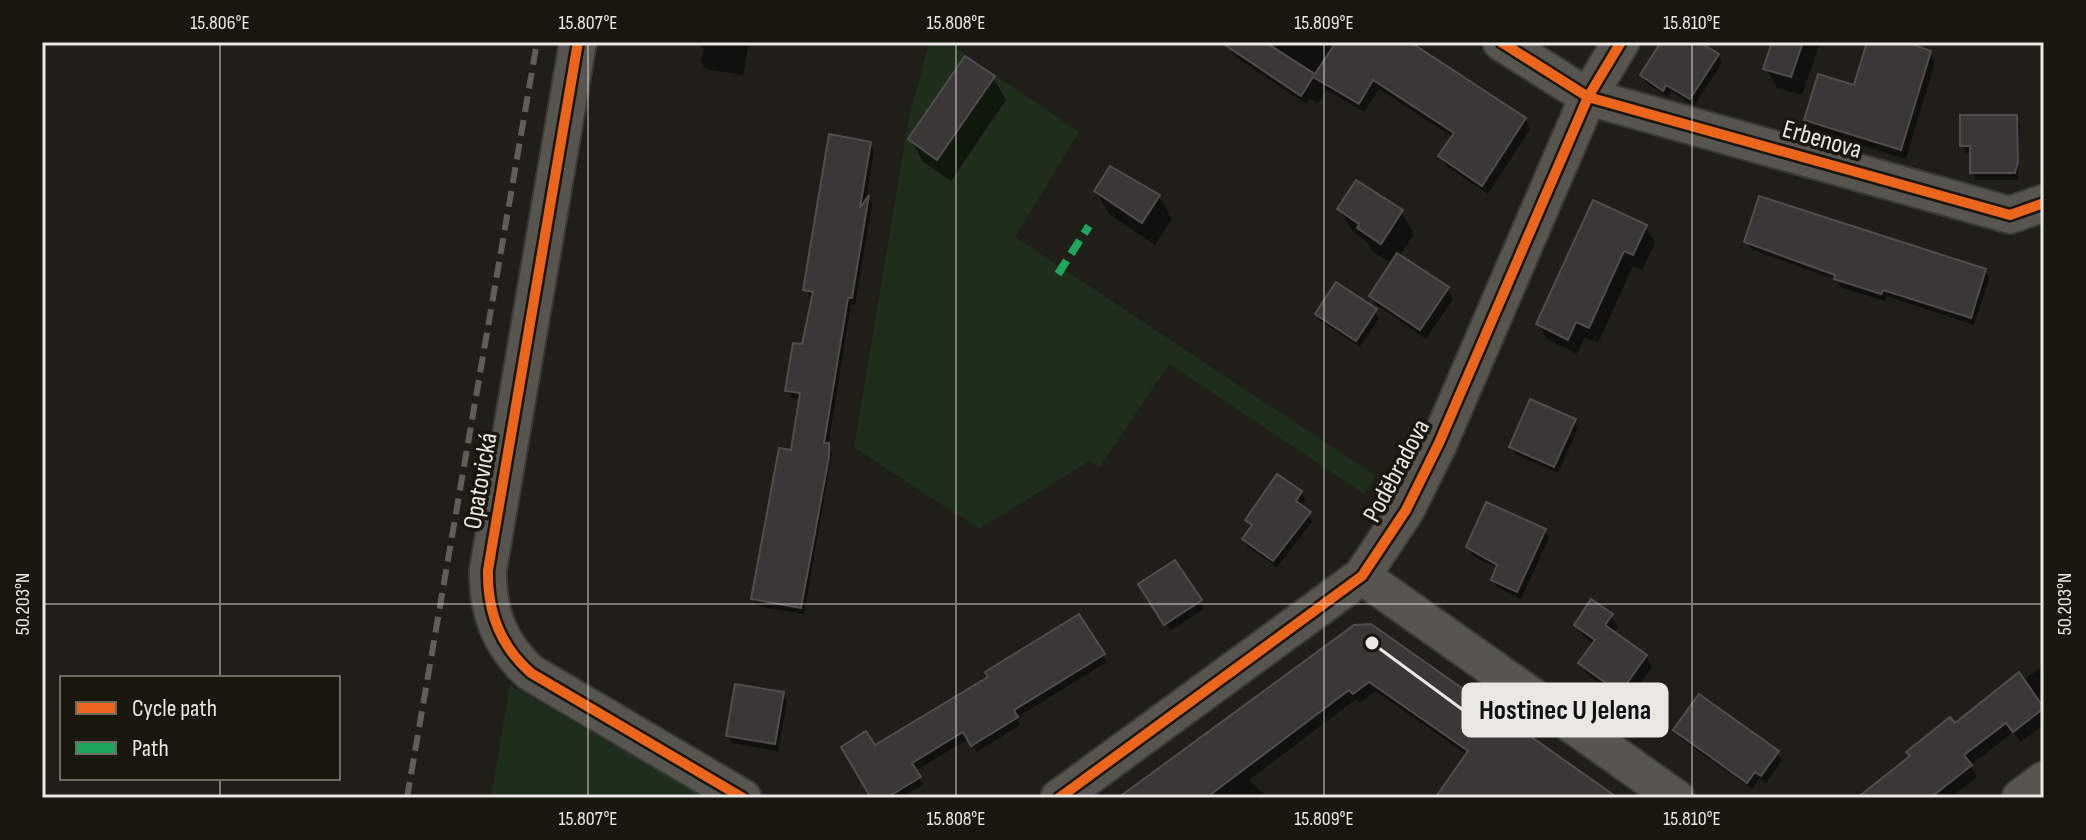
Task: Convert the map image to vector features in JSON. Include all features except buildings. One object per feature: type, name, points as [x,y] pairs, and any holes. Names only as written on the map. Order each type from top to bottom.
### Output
[{"type":"street","name":"Opatovická","points":[[578,42],[488,570],[490,605],[506,646],[531,673],[743,798]]},
{"type":"street","name":"Erbenova","points":[[1501,42],[1588,97],[2010,215],[2044,203]]},
{"type":"street","name":"Poděbradova","points":[[1059,798],[1362,576],[1406,510],[1439,443],[1588,97],[1621,42]]},
{"type":"street","points":[[1362,576],[1676,798]]},
{"type":"street","points":[[2020,798],[2044,780]]},
{"type":"green space","points":[[929,42],[947,42],[1079,132],[1015,237],[1376,476],[1364,494],[1169,364],[1100,467],[1090,461],[979,529],[854,447],[908,122]]},
{"type":"green space","points":[[510,685],[705,798],[491,798]]},
{"type":"railway","points":[[407,798],[537,42]]},
{"type":"marked path","points":[[1058,274],[1089,226]]},
{"type":"cycle path","points":[[578,42],[488,570],[493,614],[511,651],[531,673],[743,798]]},
{"type":"cycle path","points":[[1501,42],[1588,97],[2010,215],[2044,203]]},
{"type":"cycle path","points":[[1059,798],[1362,576],[1406,510],[1439,443],[1588,97],[1621,42]]},
{"type":"place","name":"Hostinec U Jelena","points":[[1372,643]]}]
